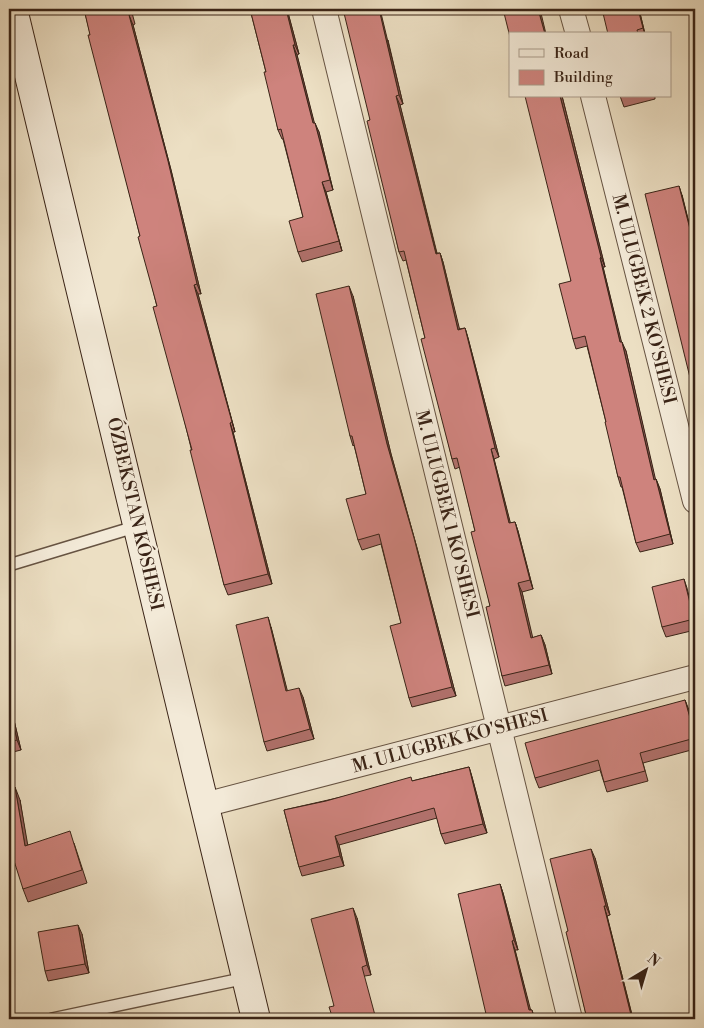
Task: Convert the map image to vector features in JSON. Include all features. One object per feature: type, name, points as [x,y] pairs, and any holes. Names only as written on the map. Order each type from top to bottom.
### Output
[{"type":"street","name":"ÓZBEKSTAN KÓSHESI","points":[[14,9],[256,1019]]},
{"type":"street","name":"M. ULUGBEK 1 KO'SHESI","points":[[324,9],[570,1019]]},
{"type":"street","points":[[571,9],[577,32]]},
{"type":"street","name":"M. ULUGBEK 2 KO'SHESI","points":[[594,98],[695,501]]},
{"type":"street","name":"M. ULUGBEK KO'SHESI","points":[[204,805],[695,677]]},
{"type":"lane","points":[[9,565],[138,526]]},
{"type":"lane","points":[[52,1019],[246,978]]},
{"type":"building","points":[[84,9],[130,9],[132,14],[129,15],[168,161],[197,284],[194,285],[232,422],[230,423],[268,574],[224,585],[190,450],[192,450],[153,307],[157,306],[88,35],[90,35]]},
{"type":"building","points":[[250,9],[286,9],[313,123],[315,123],[330,180],[322,182],[339,241],[298,252],[289,221],[303,217],[281,129],[278,130]]},
{"type":"building","points":[[343,9],[379,9],[399,95],[396,96],[436,254],[440,253],[458,330],[465,328],[495,448],[491,449],[509,523],[515,522],[530,580],[518,583],[531,638],[541,635],[549,665],[502,676],[486,607],[490,606],[471,532],[475,531],[457,458],[452,459],[421,339],[425,338],[404,251],[399,252],[367,121],[370,120]]},
{"type":"building","points":[[503,9],[538,9],[544,32],[509,33]]},
{"type":"building","points":[[602,9],[638,9],[643,28],[637,30],[638,32],[608,32]]},
{"type":"building","points":[[525,98],[561,98],[601,257],[620,342],[622,342],[654,480],[656,479],[670,534],[636,543],[620,477],[618,477],[585,336],[573,339],[559,284],[571,281]]},
{"type":"building","points":[[679,186],[693,241],[691,241],[695,258],[695,398],[645,194]]},
{"type":"building","points":[[349,286],[387,444],[414,538],[452,687],[409,698],[390,626],[401,623],[379,534],[358,540],[346,499],[366,494],[316,294]]},
{"type":"building","points":[[684,579],[694,619],[662,627],[652,587]]},
{"type":"building","points":[[268,617],[286,691],[299,688],[310,729],[264,742],[236,625]]},
{"type":"building","points":[[685,700],[695,738],[640,753],[645,771],[604,782],[598,760],[535,778],[525,743]]},
{"type":"building","points":[[9,706],[17,740],[9,742]]},
{"type":"building","points":[[469,767],[483,824],[441,834],[434,808],[335,836],[340,856],[299,867],[284,810],[326,801],[411,777],[412,781]]},
{"type":"building","points":[[15,787],[25,846],[70,831],[82,870],[23,889],[9,845],[9,788]]},
{"type":"building","points":[[591,849],[632,1019],[587,1019],[566,932],[568,931],[550,859]]},
{"type":"building","points":[[500,884],[529,1010],[532,1010],[534,1019],[490,1019],[488,1014],[486,1014],[458,894]]},
{"type":"building","points":[[353,908],[367,965],[362,967],[376,1019],[333,1019],[329,1007],[334,1006],[311,919]]},
{"type":"building","points":[[78,925],[85,964],[45,971],[38,932]]},
{"type":"building","points":[[152,1014],[153,1019],[122,1019]]}]
